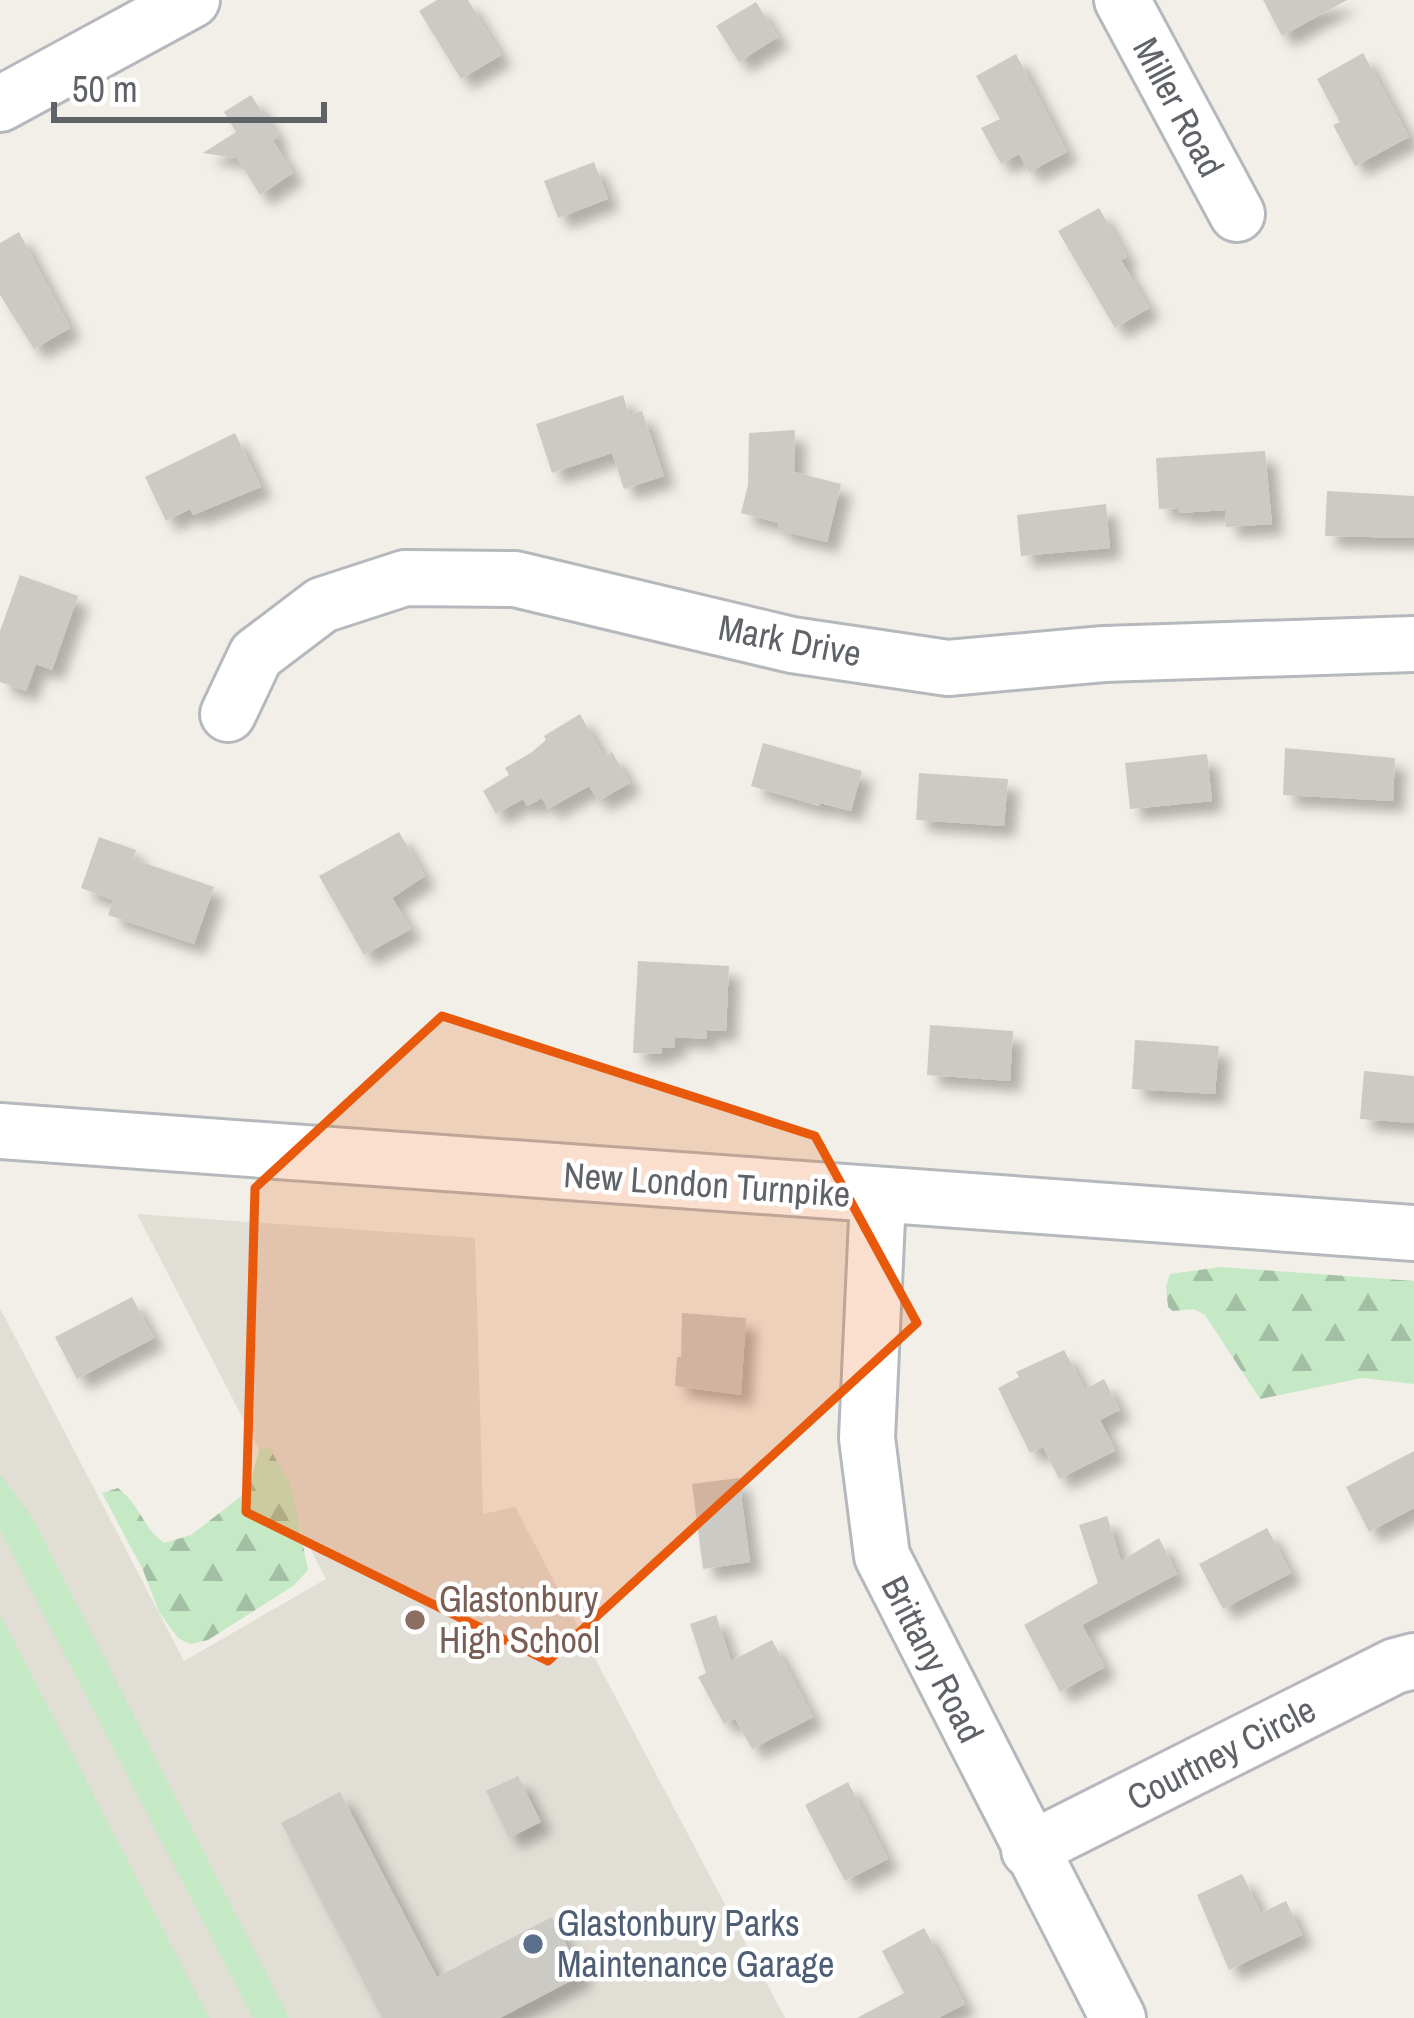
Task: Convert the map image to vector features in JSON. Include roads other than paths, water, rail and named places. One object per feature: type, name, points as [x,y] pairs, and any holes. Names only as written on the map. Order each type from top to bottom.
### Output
[{"type":"street","points":[[0,104],[192,0]]},
{"type":"street","name":"Miller Road","points":[[1122,0],[1237,214]]},
{"type":"street","name":"Mark Drive","points":[[228,714],[256,655],[322,604],[405,578],[515,579],[792,645],[948,668],[1104,654],[1414,644]]},
{"type":"street","name":"New London Turnpike","points":[[0,1131],[1414,1233]]},
{"type":"street","name":"Brittany Road","points":[[878,1197],[867,1438],[882,1556],[1118,2018]]},
{"type":"street","name":"Courtney Circle","points":[[1029,1850],[1414,1660]]},
{"type":"place","name":"Glastonbury High School","points":[[415,1620]]},
{"type":"place","name":"Glastonbury Parks Maintenance Garage","points":[[533,1944]]}]
